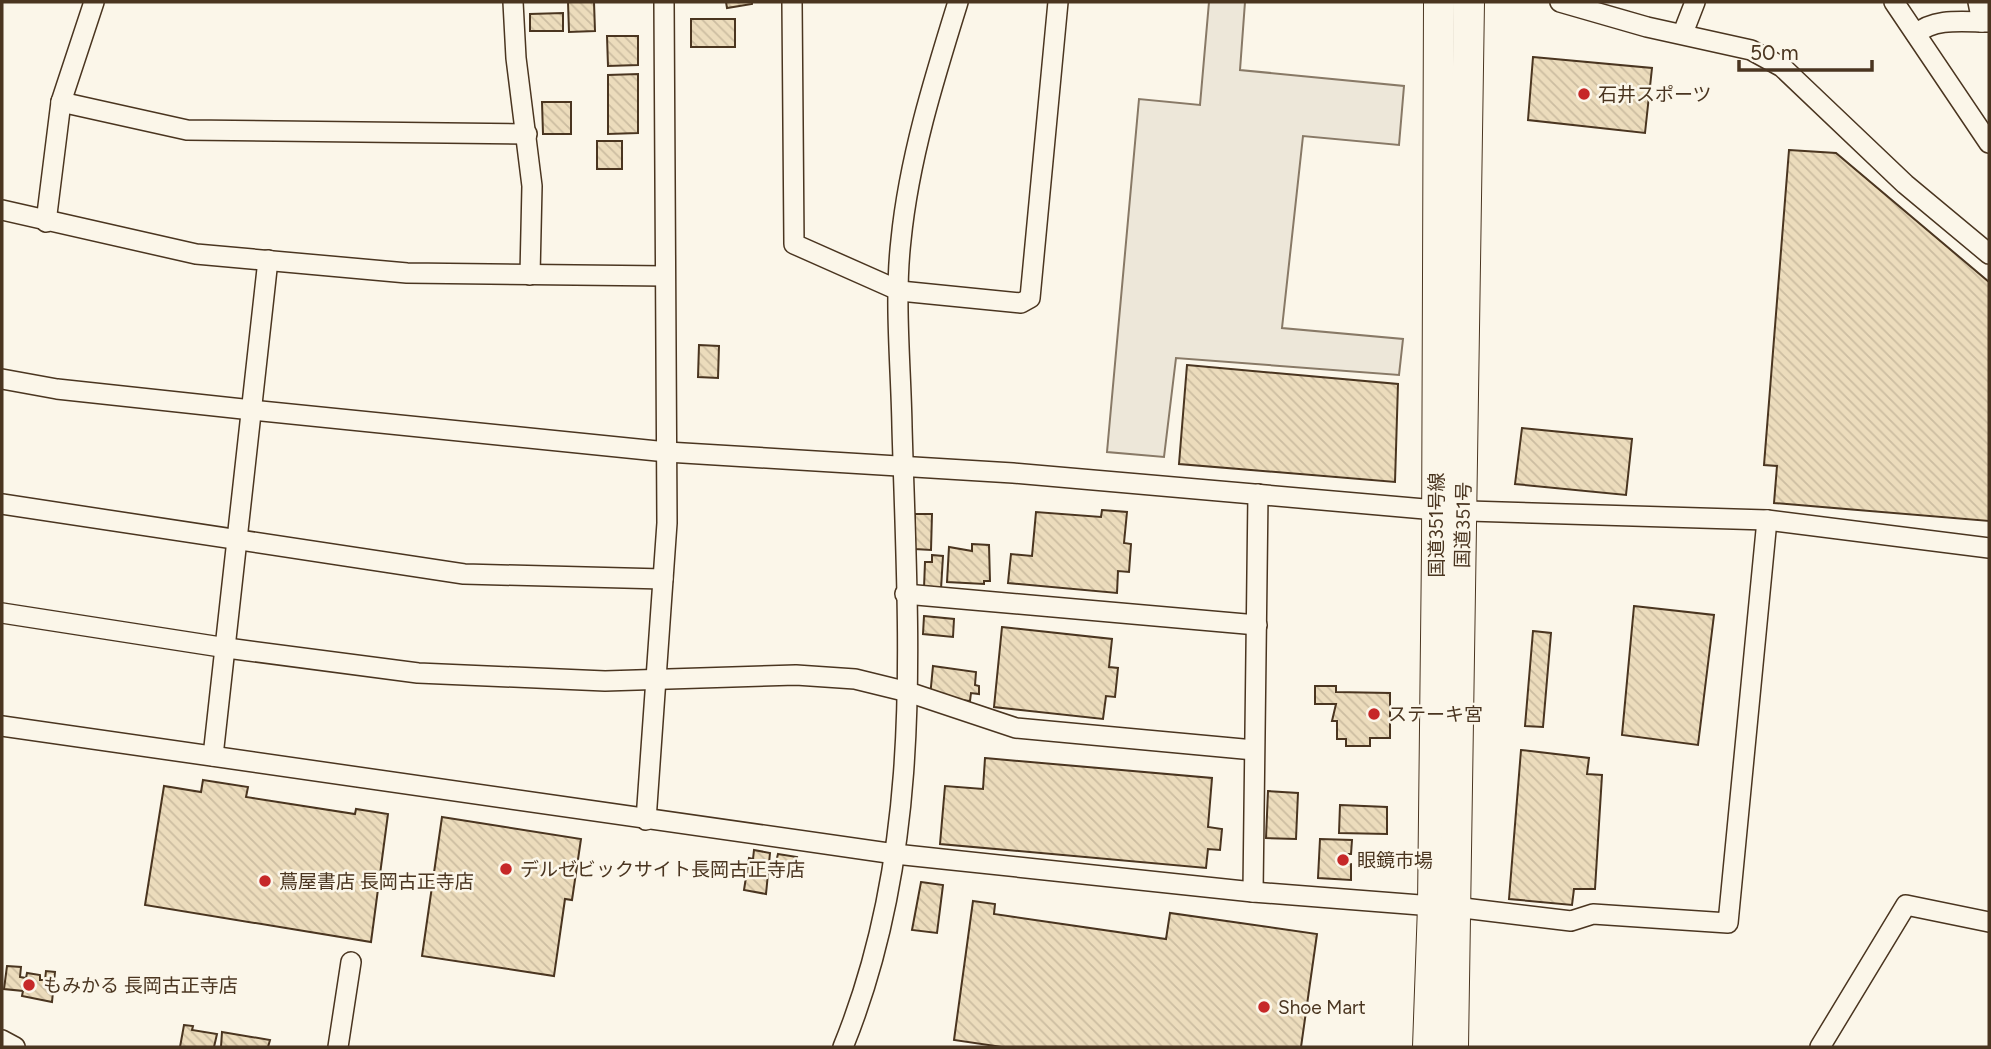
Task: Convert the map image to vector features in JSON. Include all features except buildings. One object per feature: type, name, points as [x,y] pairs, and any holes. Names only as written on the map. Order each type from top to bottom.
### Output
[{"type":"highway","name":"国道351号線","points":[[1438,2],[1450,511]]},
{"type":"highway","name":"国道351号","points":[[1453,1047],[1444,906],[1450,511],[1469,2]]},
{"type":"highway","points":[[1428,1047],[1444,906]]},
{"type":"street","points":[[46,222],[61,102],[94,2]]},
{"type":"street","points":[[513,2],[516,58],[532,186],[530,275]]},
{"type":"street","points":[[646,820],[663,579],[667,452],[664,2]]},
{"type":"street","points":[[792,2],[794,244],[900,291],[1021,303],[1030,298],[1058,2]]},
{"type":"street","points":[[844,1047],[878,952],[904,792],[908,692],[900,243],[918,141],[958,2]]},
{"type":"street","points":[[1560,2],[1617,20],[1751,50],[1782,67],[1905,184],[1989,254]]},
{"type":"street","points":[[1682,33],[1695,2]]},
{"type":"street","points":[[1894,2],[1989,143]]},
{"type":"street","points":[[1916,34],[1926,25],[1936,23],[1985,22],[1978,2]]},
{"type":"street","points":[[61,102],[187,130],[527,135]]},
{"type":"street","points":[[2,210],[195,254],[408,273],[665,276]]},
{"type":"street","points":[[213,756],[268,260]]},
{"type":"street","points":[[2,379],[57,389],[667,452],[904,466],[1450,511],[1767,520],[1989,548]]},
{"type":"street","points":[[1253,892],[1258,494]]},
{"type":"street","points":[[2,504],[464,574],[663,579]]},
{"type":"street","points":[[2,726],[646,820],[895,853],[1253,892],[1444,906],[1571,921],[1593,914],[1728,923],[1767,520]]},
{"type":"street","points":[[905,594],[1257,625]]},
{"type":"street","points":[[2,613],[227,648],[418,673],[657,680],[796,676],[855,679],[908,692],[985,720],[1044,733],[1254,750]]},
{"type":"street","points":[[1820,1047],[1906,905],[1989,922]]},
{"type":"street","points":[[338,1047],[351,962]]},
{"type":"street","points":[[2,1040],[15,1047]]},
{"type":"shaded area","points":[[1209,2],[1245,2],[1240,70],[1404,86],[1399,145],[1303,136],[1282,328],[1403,339],[1399,375],[1176,358],[1164,457],[1107,452],[1139,99],[1200,105]]},
{"type":"place","name":"石井スポーツ","points":[[1584,94]]},
{"type":"place","name":"ステーキ宮","points":[[1374,714]]},
{"type":"place","name":"眼鏡市場","points":[[1343,860]]},
{"type":"place","name":"デルゼビックサイト長岡古正寺店","points":[[506,869]]},
{"type":"place","name":"蔦屋書店 長岡古正寺店","points":[[265,881]]},
{"type":"place","name":"もみかる 長岡古正寺店","points":[[29,985]]},
{"type":"place","name":"Shoe Mart","points":[[1264,1007]]}]
